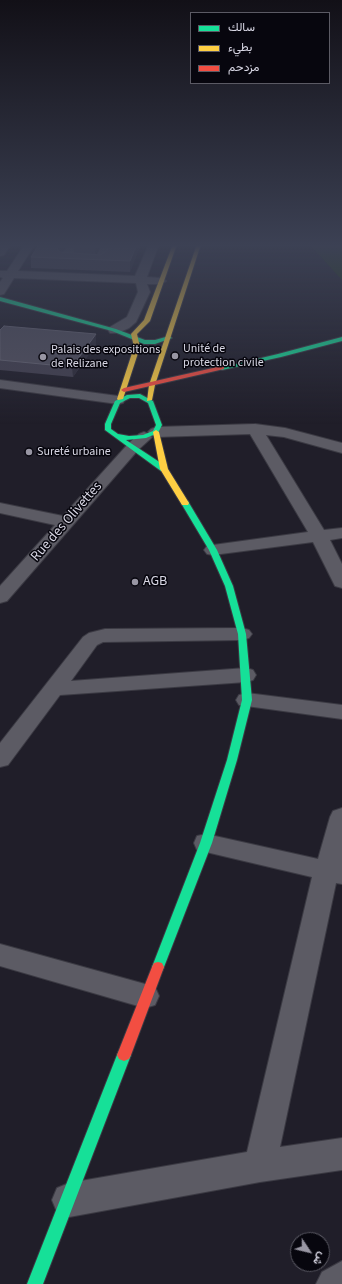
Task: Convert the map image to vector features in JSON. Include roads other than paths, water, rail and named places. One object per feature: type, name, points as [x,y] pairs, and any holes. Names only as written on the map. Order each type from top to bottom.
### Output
[{"type":"main road","points":[[15,304],[114,330],[134,339],[150,342],[161,341],[167,334]]},
{"type":"main road","points":[[152,304],[146,321],[134,334],[137,350],[121,396],[107,427],[111,433],[116,436],[129,438],[147,437],[159,425],[156,414],[149,400],[167,334],[180,304]]},
{"type":"main road","points":[[114,330],[151,328]]},
{"type":"main road","points":[[121,396],[152,385],[278,356],[342,339]]},
{"type":"main road","points":[[121,396],[135,396],[149,400]]},
{"type":"main road","points":[[116,436],[147,437]]},
{"type":"main road","points":[[35,1284],[69,1200],[145,996],[206,843],[232,760],[247,700],[242,634],[229,586],[213,550],[164,469],[147,437]]},
{"type":"main road","points":[[147,437],[164,469]]},
{"type":"street","points":[[114,330],[130,321],[139,304]]},
{"type":"street","points":[[0,384],[121,396]]},
{"type":"street","points":[[156,414],[179,425],[203,430]]},
{"type":"street","points":[[255,429],[319,536],[342,582]]},
{"type":"street","points":[[147,437],[203,430],[255,429],[285,433],[342,448]]},
{"type":"street","name":"Rue des Olivettes","points":[[0,597],[67,522],[147,437]]},
{"type":"street","points":[[0,508],[67,522]]},
{"type":"street","points":[[213,550],[342,534]]},
{"type":"street","points":[[0,759],[90,641],[96,637],[105,635],[242,634]]},
{"type":"street","points":[[53,689],[246,675]]},
{"type":"street","points":[[247,700],[342,712]]},
{"type":"street","points":[[260,1166],[334,872],[342,817]]},
{"type":"street","points":[[206,843],[334,872]]},
{"type":"street","points":[[0,955],[145,996]]},
{"type":"street","points":[[69,1200],[260,1166],[342,1154]]},
{"type":"street","points":[[334,1284],[342,1278]]},
{"type":"place","name":"Unité de protection civile","points":[[175,356]]},
{"type":"place","name":"Palais des expositions de Relizane","points":[[43,357]]},
{"type":"place","name":"Sureté urbaine","points":[[29,452]]},
{"type":"place","name":"AGB","points":[[135,582]]}]
